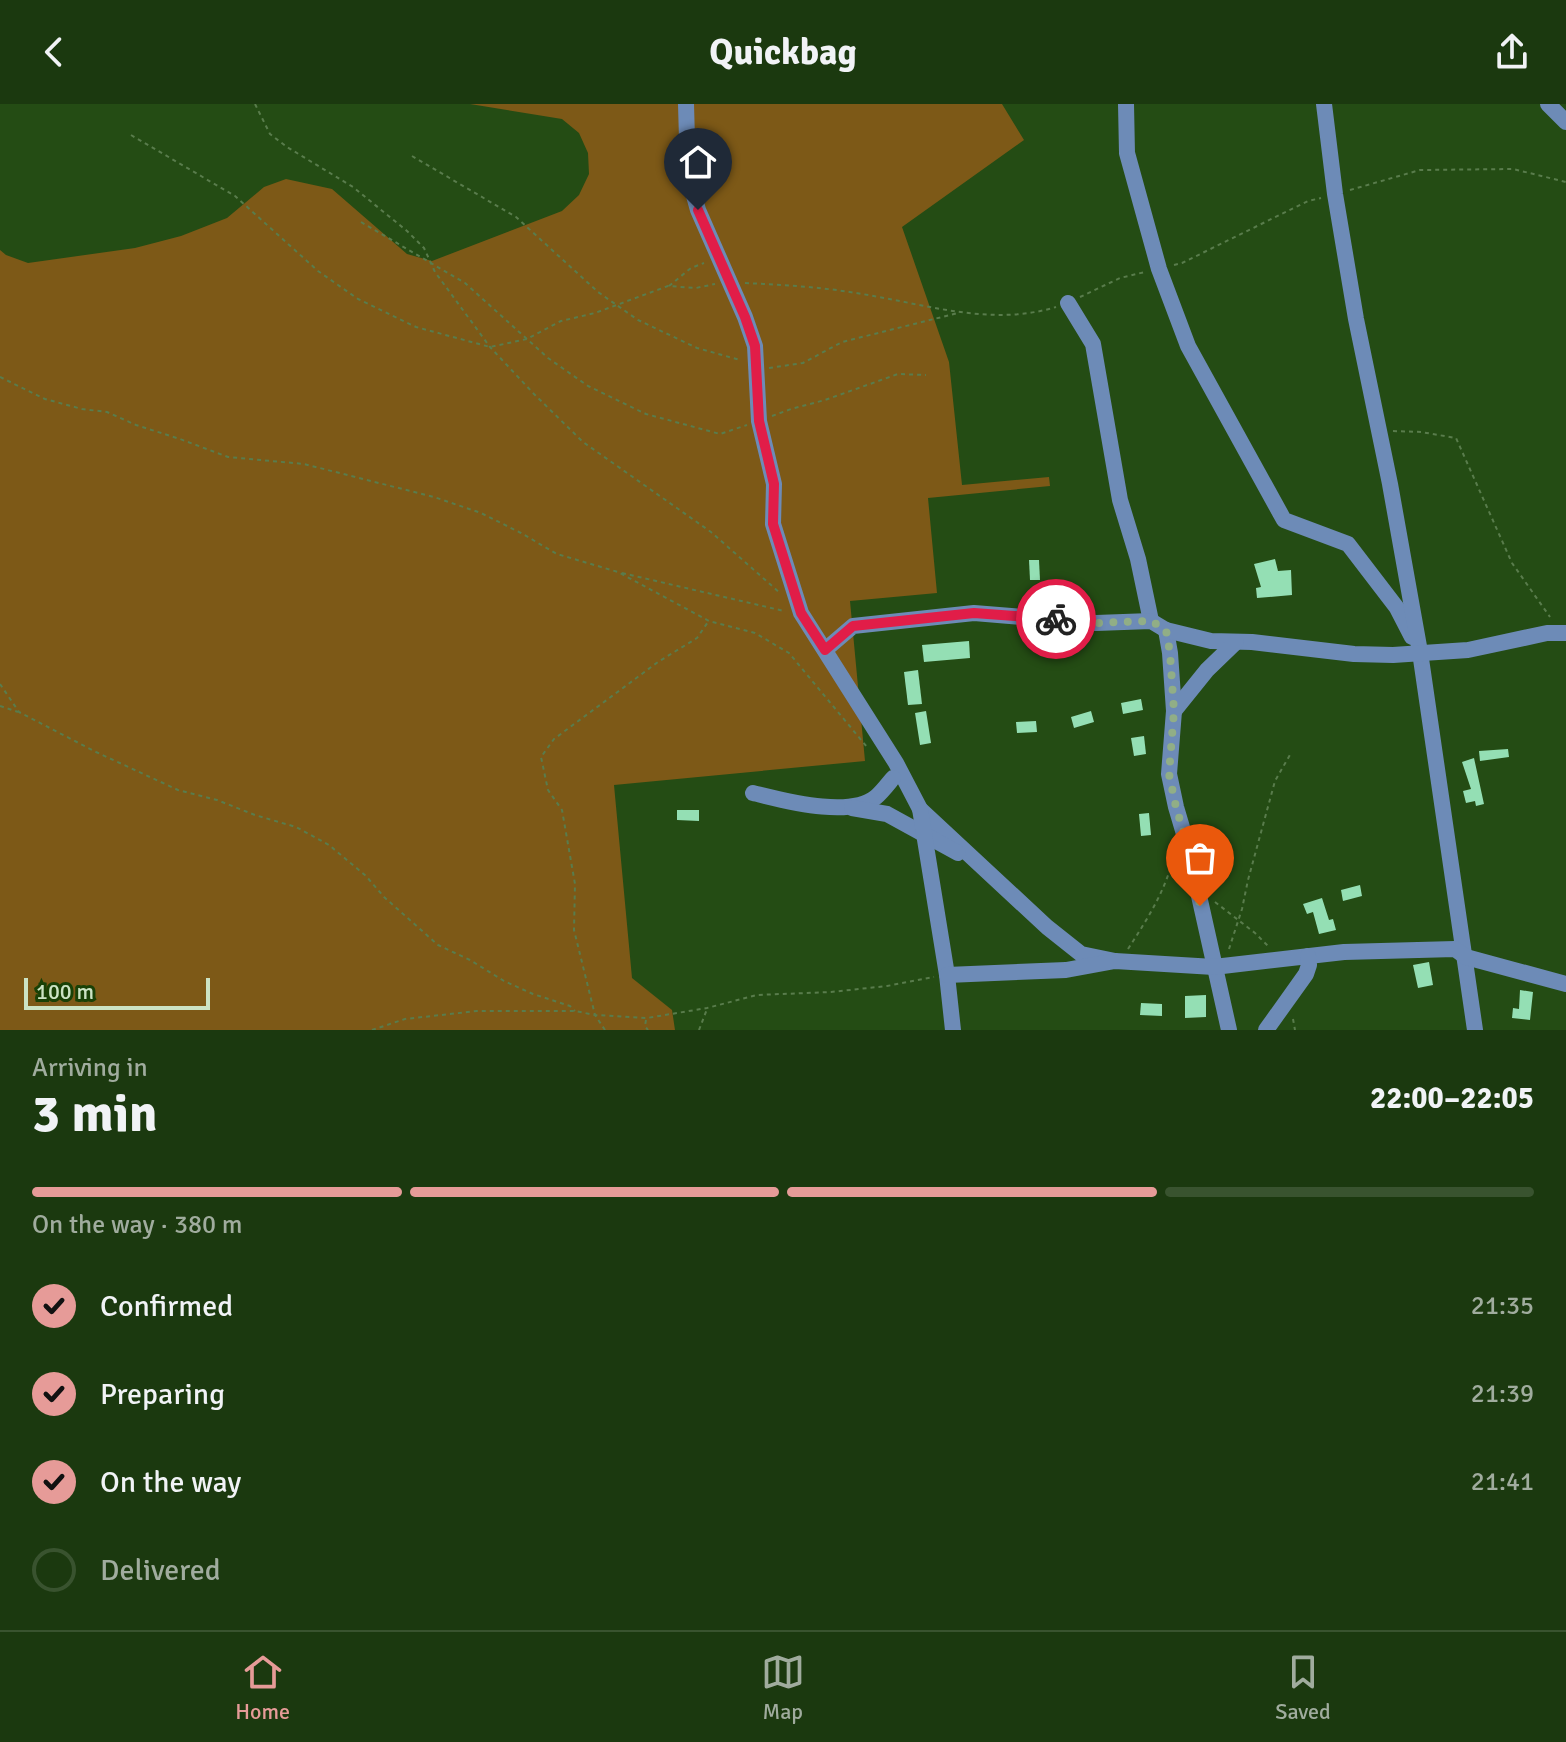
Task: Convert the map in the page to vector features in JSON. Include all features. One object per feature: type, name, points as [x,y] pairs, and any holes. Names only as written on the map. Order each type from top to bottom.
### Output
[{"type":"street","points":[[686,104],[688,174],[698,210],[755,346],[759,421],[774,484],[773,524],[801,613],[896,763],[920,809],[1047,927],[1081,954],[1113,961],[1219,966],[1344,952],[1455,949],[1466,957],[1566,984]]},
{"type":"street","points":[[1126,104],[1127,153],[1159,269],[1188,346],[1284,520],[1348,544],[1397,608],[1420,652]]},
{"type":"street","points":[[1324,104],[1356,319],[1380,430],[1420,652],[1475,1030]]},
{"type":"street","points":[[1548,104],[1566,122]]},
{"type":"street","points":[[1068,303],[1093,344],[1120,500],[1158,626],[1170,653],[1174,711],[1169,774],[1219,966],[1229,1030]]},
{"type":"street","points":[[825,650],[853,626],[974,613],[1158,626],[1211,641],[1393,655],[1468,650],[1560,628]]},
{"type":"street","points":[[1174,711],[1207,670],[1236,642]]},
{"type":"street","points":[[846,807],[876,797],[893,778]]},
{"type":"street","points":[[753,793],[887,814],[956,853],[971,856]]},
{"type":"street","points":[[920,809],[953,1030]]},
{"type":"street","points":[[1266,1030],[1306,974],[1308,956]]},
{"type":"street","points":[[947,975],[1066,970],[1113,961]]},
{"type":"path","points":[[255,104],[270,134],[353,187],[424,248],[435,272],[490,347],[583,442],[711,532],[780,593]]},
{"type":"path","points":[[131,135],[235,196],[318,271],[358,299],[416,327],[490,347],[527,339],[561,321],[595,313],[668,286],[691,268],[719,257]]},
{"type":"path","points":[[412,156],[516,217],[598,292],[638,320],[697,348],[771,368],[803,363],[842,342],[959,312]]},
{"type":"path","points":[[668,286],[696,288],[730,282],[780,284],[859,293],[959,312],[1000,316],[1045,310],[1068,303],[1120,278],[1182,263],[1308,201],[1420,170],[1513,169],[1566,182]]},
{"type":"path","points":[[361,222],[465,283],[548,358],[588,386],[646,414],[720,434],[898,374],[926,375]]},
{"type":"path","points":[[0,377],[45,399],[107,412],[228,457],[304,464],[460,505],[521,533],[557,554],[618,572],[775,610],[801,613]]},
{"type":"path","points":[[1380,430],[1456,438],[1512,563],[1560,628]]},
{"type":"path","points":[[618,572],[709,621],[755,633],[789,653],[867,747]]},
{"type":"path","points":[[605,1030],[595,1015],[574,930],[575,884],[562,810],[548,790],[541,757],[554,739],[658,662],[697,638],[709,621]]},
{"type":"path","points":[[0,684],[19,712]]},
{"type":"path","points":[[0,706],[19,712],[178,790],[296,827],[329,845],[438,945],[504,981],[570,1006],[575,1011]]},
{"type":"path","points":[[1219,966],[1242,909],[1275,781],[1291,753]]},
{"type":"path","points":[[1113,961],[1126,952],[1153,910],[1169,878],[1175,852]]},
{"type":"path","points":[[1194,877],[1207,895],[1255,933],[1281,959]]},
{"type":"path","points":[[372,1030],[405,1019],[477,1011],[575,1011],[647,1018],[707,1008],[757,995],[831,992],[947,975]]},
{"type":"path","points":[[699,1030],[707,1008]]},
{"type":"path","points":[[647,1018],[645,1026],[648,1030]]},
{"type":"shaded area","points":[[470,104],[1002,104],[1024,140],[902,227],[949,362],[962,485],[1049,477],[1050,486],[928,498],[937,593],[850,601],[865,761],[614,785],[632,978],[672,1010],[675,1030],[0,1030],[0,250],[28,263],[135,248],[181,236],[227,218],[264,187],[286,179],[332,189],[407,254],[432,261],[562,211],[579,195],[589,174],[588,153],[579,133],[562,119]]},
{"type":"building","points":[[1275,559],[1278,571],[1291,570],[1292,595],[1257,598],[1256,588],[1261,587],[1254,564]]},
{"type":"building","points":[[1029,560],[1039,560],[1040,580],[1030,580]]},
{"type":"building","points":[[969,641],[970,658],[924,662],[922,645]]},
{"type":"building","points":[[918,670],[922,704],[908,705],[904,672]]},
{"type":"building","points":[[1141,699],[1143,710],[1123,714],[1121,703]]},
{"type":"building","points":[[926,711],[931,743],[920,745],[915,713]]},
{"type":"building","points":[[1091,711],[1094,722],[1074,728],[1071,717]]},
{"type":"building","points":[[1036,721],[1037,732],[1017,733],[1016,722]]},
{"type":"building","points":[[1144,736],[1146,754],[1134,756],[1131,738]]},
{"type":"building","points":[[1508,749],[1509,757],[1480,761],[1479,751]]},
{"type":"building","points":[[1474,758],[1484,804],[1476,806],[1475,801],[1466,803],[1463,791],[1471,789],[1462,762]]},
{"type":"building","points":[[677,810],[699,810],[699,821],[677,820]]},
{"type":"building","points":[[1149,813],[1151,835],[1141,836],[1139,814]]},
{"type":"building","points":[[1360,885],[1362,896],[1343,901],[1341,890]]},
{"type":"building","points":[[1322,898],[1329,920],[1333,919],[1336,930],[1319,934],[1313,912],[1307,914],[1303,904]]},
{"type":"building","points":[[1429,962],[1433,985],[1418,988],[1413,965]]},
{"type":"building","points":[[1520,990],[1533,992],[1530,1020],[1512,1018],[1513,1008],[1519,1009]]},
{"type":"building","points":[[1206,995],[1206,1017],[1185,1018],[1185,996]]},
{"type":"building","points":[[1141,1003],[1162,1004],[1162,1016],[1140,1015]]},
{"type":"way so far","points":[[1056,619],[1096,623],[1151,621],[1166,630],[1174,711],[1169,774],[1200,906]]},
{"type":"route","points":[[698,210],[755,346],[759,421],[774,484],[773,524],[801,613],[825,650],[853,626],[974,613],[1056,619]]}]
